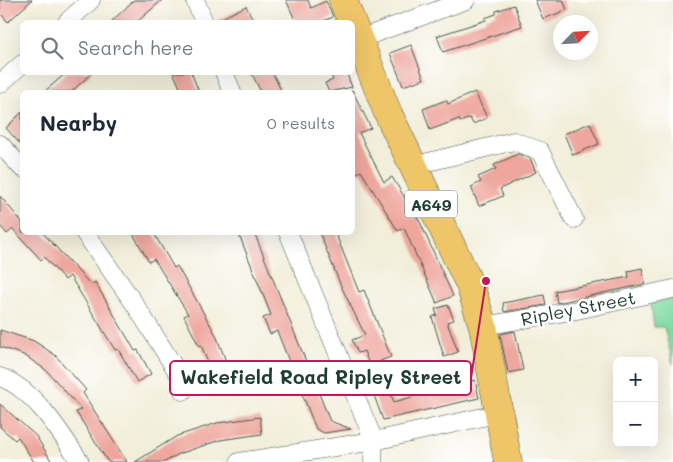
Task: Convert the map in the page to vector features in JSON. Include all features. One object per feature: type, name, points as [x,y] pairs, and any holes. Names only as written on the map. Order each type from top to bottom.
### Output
[{"type":"main road","name":"A649","points":[[343,0],[351,20]]},
{"type":"main road","name":"A649","points":[[355,29],[386,111],[470,285],[483,326],[501,413],[508,462]]},
{"type":"street","points":[[69,20],[91,0]]},
{"type":"street","points":[[195,0],[203,20]]},
{"type":"street","points":[[359,39],[466,0]]},
{"type":"street","points":[[0,84],[20,66]]},
{"type":"street","points":[[225,75],[231,90]]},
{"type":"street","points":[[412,166],[514,141],[540,151],[574,219]]},
{"type":"street","points":[[0,144],[20,166]]},
{"type":"street","points":[[86,235],[134,303],[180,376],[182,391]]},
{"type":"street","points":[[289,235],[374,441],[373,462]]},
{"type":"street","name":"Ripley Street","points":[[483,326],[577,310],[673,288]]},
{"type":"street","points":[[0,377],[14,382],[56,424],[80,462]]},
{"type":"street","points":[[239,462],[374,441],[501,413]]},
{"type":"green space","points":[[673,298],[673,364],[664,327],[654,327],[651,304]]},
{"type":"building","points":[[0,0],[32,0],[8,22],[0,13]]},
{"type":"building","points":[[134,0],[162,0],[139,20],[113,20]]},
{"type":"building","points":[[286,0],[308,0],[311,8],[326,1],[333,17],[326,20],[295,20]]},
{"type":"building","points":[[535,0],[563,0],[567,10],[543,19]]},
{"type":"building","points":[[514,5],[522,26],[443,52],[437,36],[486,20],[485,18],[496,14],[496,11]]},
{"type":"building","points":[[246,6],[253,20],[218,20]]},
{"type":"building","points":[[411,45],[424,79],[403,86],[390,53]]},
{"type":"building","points":[[64,75],[90,75],[73,90],[46,90]]},
{"type":"building","points":[[174,75],[192,75],[198,90],[181,90]]},
{"type":"building","points":[[252,75],[274,75],[281,90],[260,90]]},
{"type":"building","points":[[331,75],[347,75],[352,87],[328,90],[325,83],[333,80]]},
{"type":"building","points":[[475,92],[487,118],[473,124],[470,118],[460,122],[459,119],[430,130],[423,109],[446,100],[448,104]]},
{"type":"building","points":[[355,96],[371,128],[359,133],[384,182],[392,177],[420,222],[453,296],[437,303],[404,228],[398,231],[361,171],[357,173],[355,169]]},
{"type":"building","points":[[20,114],[20,144],[6,128]]},
{"type":"building","points":[[590,123],[599,144],[573,155],[564,134]]},
{"type":"building","points":[[518,154],[530,158],[536,172],[500,189],[503,196],[479,206],[471,187],[481,182],[478,177],[496,169],[494,165]]},
{"type":"building","points":[[0,196],[20,220],[20,235],[45,235],[91,285],[95,282],[135,351],[138,350],[151,374],[137,382],[118,349],[115,350],[70,276],[65,280],[44,257],[41,260],[13,229],[7,234],[0,226]]},
{"type":"building","points":[[134,235],[155,235],[174,268],[177,266],[216,335],[233,380],[217,386],[201,345],[199,346],[184,316],[188,314],[154,259],[149,262]]},
{"type":"building","points":[[239,235],[255,235],[330,421],[351,429],[324,433],[316,429],[277,331],[270,334],[263,318],[271,315]]},
{"type":"building","points":[[320,235],[336,235],[359,292],[364,290],[391,357],[380,361],[382,366],[371,370],[364,351],[358,353],[352,340],[365,335],[341,286]]},
{"type":"building","points":[[642,268],[645,284],[557,303],[555,291],[629,277],[628,271]]},
{"type":"building","points":[[544,295],[546,305],[504,312],[503,303]]},
{"type":"building","points":[[448,305],[454,320],[447,322],[458,352],[444,357],[432,317],[437,315],[435,309]]},
{"type":"building","points":[[0,330],[34,341],[55,355],[86,390],[83,393],[127,462],[108,462],[76,412],[81,409],[46,370],[24,355],[0,347]]},
{"type":"building","points":[[515,331],[523,370],[508,373],[500,334]]},
{"type":"building","points":[[381,370],[394,402],[426,393],[425,391],[475,380],[479,398],[383,420],[367,376]]},
{"type":"building","points":[[0,404],[36,436],[52,462],[34,462],[18,437],[15,440],[0,427]]},
{"type":"building","points":[[260,417],[262,434],[220,440],[179,454],[165,462],[135,462],[177,436],[217,423]]},
{"type":"place","name":"Wakefield Road Ripley Street","points":[[486,281]]}]
